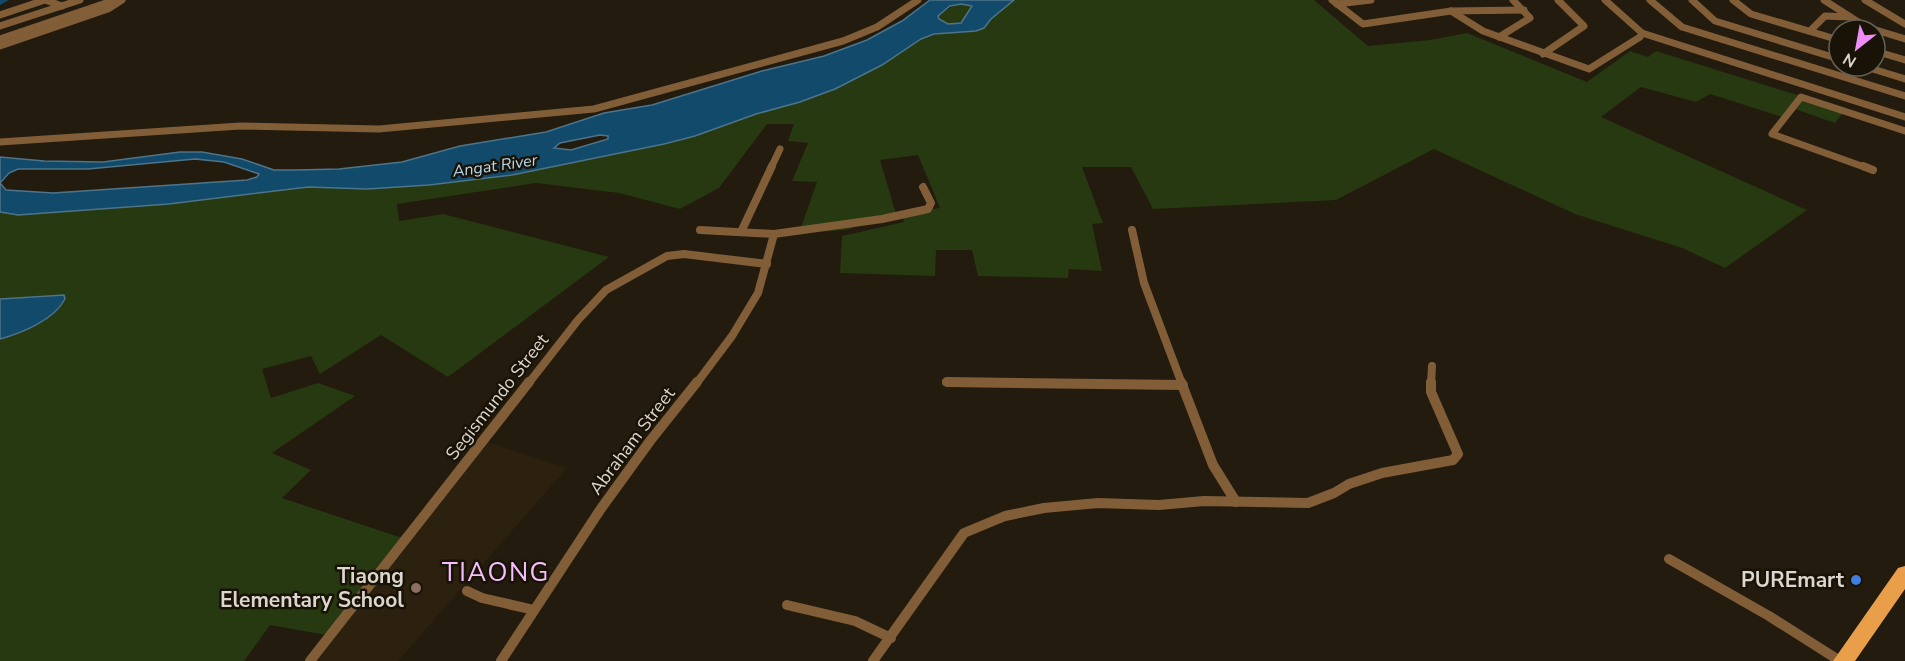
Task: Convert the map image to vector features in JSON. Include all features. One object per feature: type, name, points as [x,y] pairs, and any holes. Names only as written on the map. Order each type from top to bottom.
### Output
[{"type":"main road","points":[[1842,661],[1905,574]]},
{"type":"street","points":[[0,15],[45,0],[62,6]]},
{"type":"street","points":[[0,26],[80,0]]},
{"type":"street","points":[[0,39],[115,0]]},
{"type":"street","points":[[0,46],[108,9],[122,0]]},
{"type":"street","points":[[0,142],[240,126],[379,129],[594,109],[843,42],[877,27],[918,0]]},
{"type":"street","points":[[1334,2],[1371,0]]},
{"type":"street","points":[[1499,37],[1530,18],[1513,0]]},
{"type":"street","points":[[1543,54],[1584,26],[1558,0]]},
{"type":"street","points":[[1605,0],[1642,33],[1905,117]]},
{"type":"street","points":[[1650,0],[1683,27],[1905,96]]},
{"type":"street","points":[[1692,0],[1715,21],[1827,55]]},
{"type":"street","points":[[1734,0],[1751,14],[1827,36]]},
{"type":"street","points":[[1824,0],[1866,27],[1905,39]]},
{"type":"street","points":[[1865,0],[1905,24]]},
{"type":"street","points":[[1334,2],[1363,24],[1451,11],[1524,10]]},
{"type":"street","points":[[1451,11],[1483,31],[1589,69],[1640,37],[1642,33]]},
{"type":"street","points":[[1809,31],[1825,16],[1851,17]]},
{"type":"street","points":[[1887,55],[1905,60]]},
{"type":"street","points":[[1887,73],[1905,79]]},
{"type":"street","points":[[1873,170],[1772,134],[1801,97],[1905,130]]},
{"type":"street","points":[[741,232],[780,149]]},
{"type":"street","points":[[700,230],[774,234],[882,219],[928,209],[931,203],[923,187]]},
{"type":"street","points":[[1132,230],[1144,284],[1213,465],[1236,502]]},
{"type":"street","name":"Abraham Street","points":[[501,661],[650,441],[675,412],[732,336],[758,293],[774,234]]},
{"type":"street","name":"Segismundo Street","points":[[310,661],[578,320],[606,290],[667,256],[684,254],[767,264]]},
{"type":"street","points":[[873,661],[964,533],[1005,516],[1044,508],[1098,503],[1159,505],[1204,501],[1308,503],[1334,493],[1349,484],[1382,473],[1453,460],[1458,454],[1431,392],[1432,366]]},
{"type":"street","points":[[946,381],[1183,385]]},
{"type":"street","points":[[1669,559],[1842,661]]},
{"type":"street","points":[[467,591],[482,598],[534,610]]},
{"type":"street","points":[[787,605],[855,621],[891,638]]},
{"type":"shaded area","name":"Tiaong Elementary School","points":[[487,442],[567,468],[398,661],[319,661],[313,659]]},
{"type":"green space","points":[[1014,0],[1314,0],[1368,46],[1430,40],[1467,33],[1587,82],[1630,51],[1648,57],[1656,51],[1845,110],[1835,123],[1792,108],[1782,117],[1710,94],[1696,102],[1641,87],[1601,117],[1807,210],[1725,268],[1682,248],[1575,214],[1434,149],[1336,200],[1153,209],[1131,167],[1082,167],[1103,223],[1092,224],[1102,271],[1069,269],[1068,278],[978,276],[972,250],[936,250],[935,276],[840,273],[842,236],[904,222],[902,213],[940,208],[918,155],[880,160],[896,214],[846,230],[799,233],[817,182],[792,181],[808,143],[788,141],[794,124],[767,124],[719,188],[680,209],[619,193],[536,183],[397,204],[399,221],[443,214],[609,257],[448,377],[381,335],[320,374],[311,356],[262,369],[271,398],[318,383],[355,396],[272,453],[311,470],[282,498],[408,540],[332,636],[270,625],[244,661],[0,661],[0,339],[27,329],[45,319],[60,307],[65,299],[63,295],[0,299],[0,212],[18,215],[169,204],[308,187],[367,189],[429,185],[512,175],[664,144],[835,89],[882,65],[921,39],[944,32],[978,30]]},
{"type":"green space","points":[[956,4],[972,6],[964,20],[957,24],[941,22],[938,16]]},
{"type":"water","name":"Angat River","points":[[930,0],[1014,0],[991,19],[984,28],[976,31],[934,34],[921,39],[882,65],[835,89],[695,136],[664,144],[512,175],[429,185],[367,189],[308,187],[169,204],[18,215],[0,212],[0,183],[0,157],[44,161],[103,162],[180,152],[202,152],[242,159],[274,170],[339,169],[402,162],[460,146],[546,132],[604,113],[652,105],[762,71],[824,56],[867,40],[902,21]],"holes":[[[961,4],[972,6],[961,23],[948,24],[939,19],[938,16],[950,6]],[[600,135],[608,136],[608,139],[571,150],[554,148],[560,143]],[[195,159],[224,162],[259,174],[247,180],[53,193],[6,190],[0,183],[9,173],[18,169],[88,169]]]},
{"type":"water","points":[[64,295],[65,299],[60,307],[45,319],[18,333],[0,339],[0,299]]},
{"type":"place","name":"PUREmart","points":[[1856,580]]},
{"type":"place","name":"Tiaong Elementary School","points":[[416,588]]},
{"type":"district","name":"TIAONG","points":[[496,572]]}]
